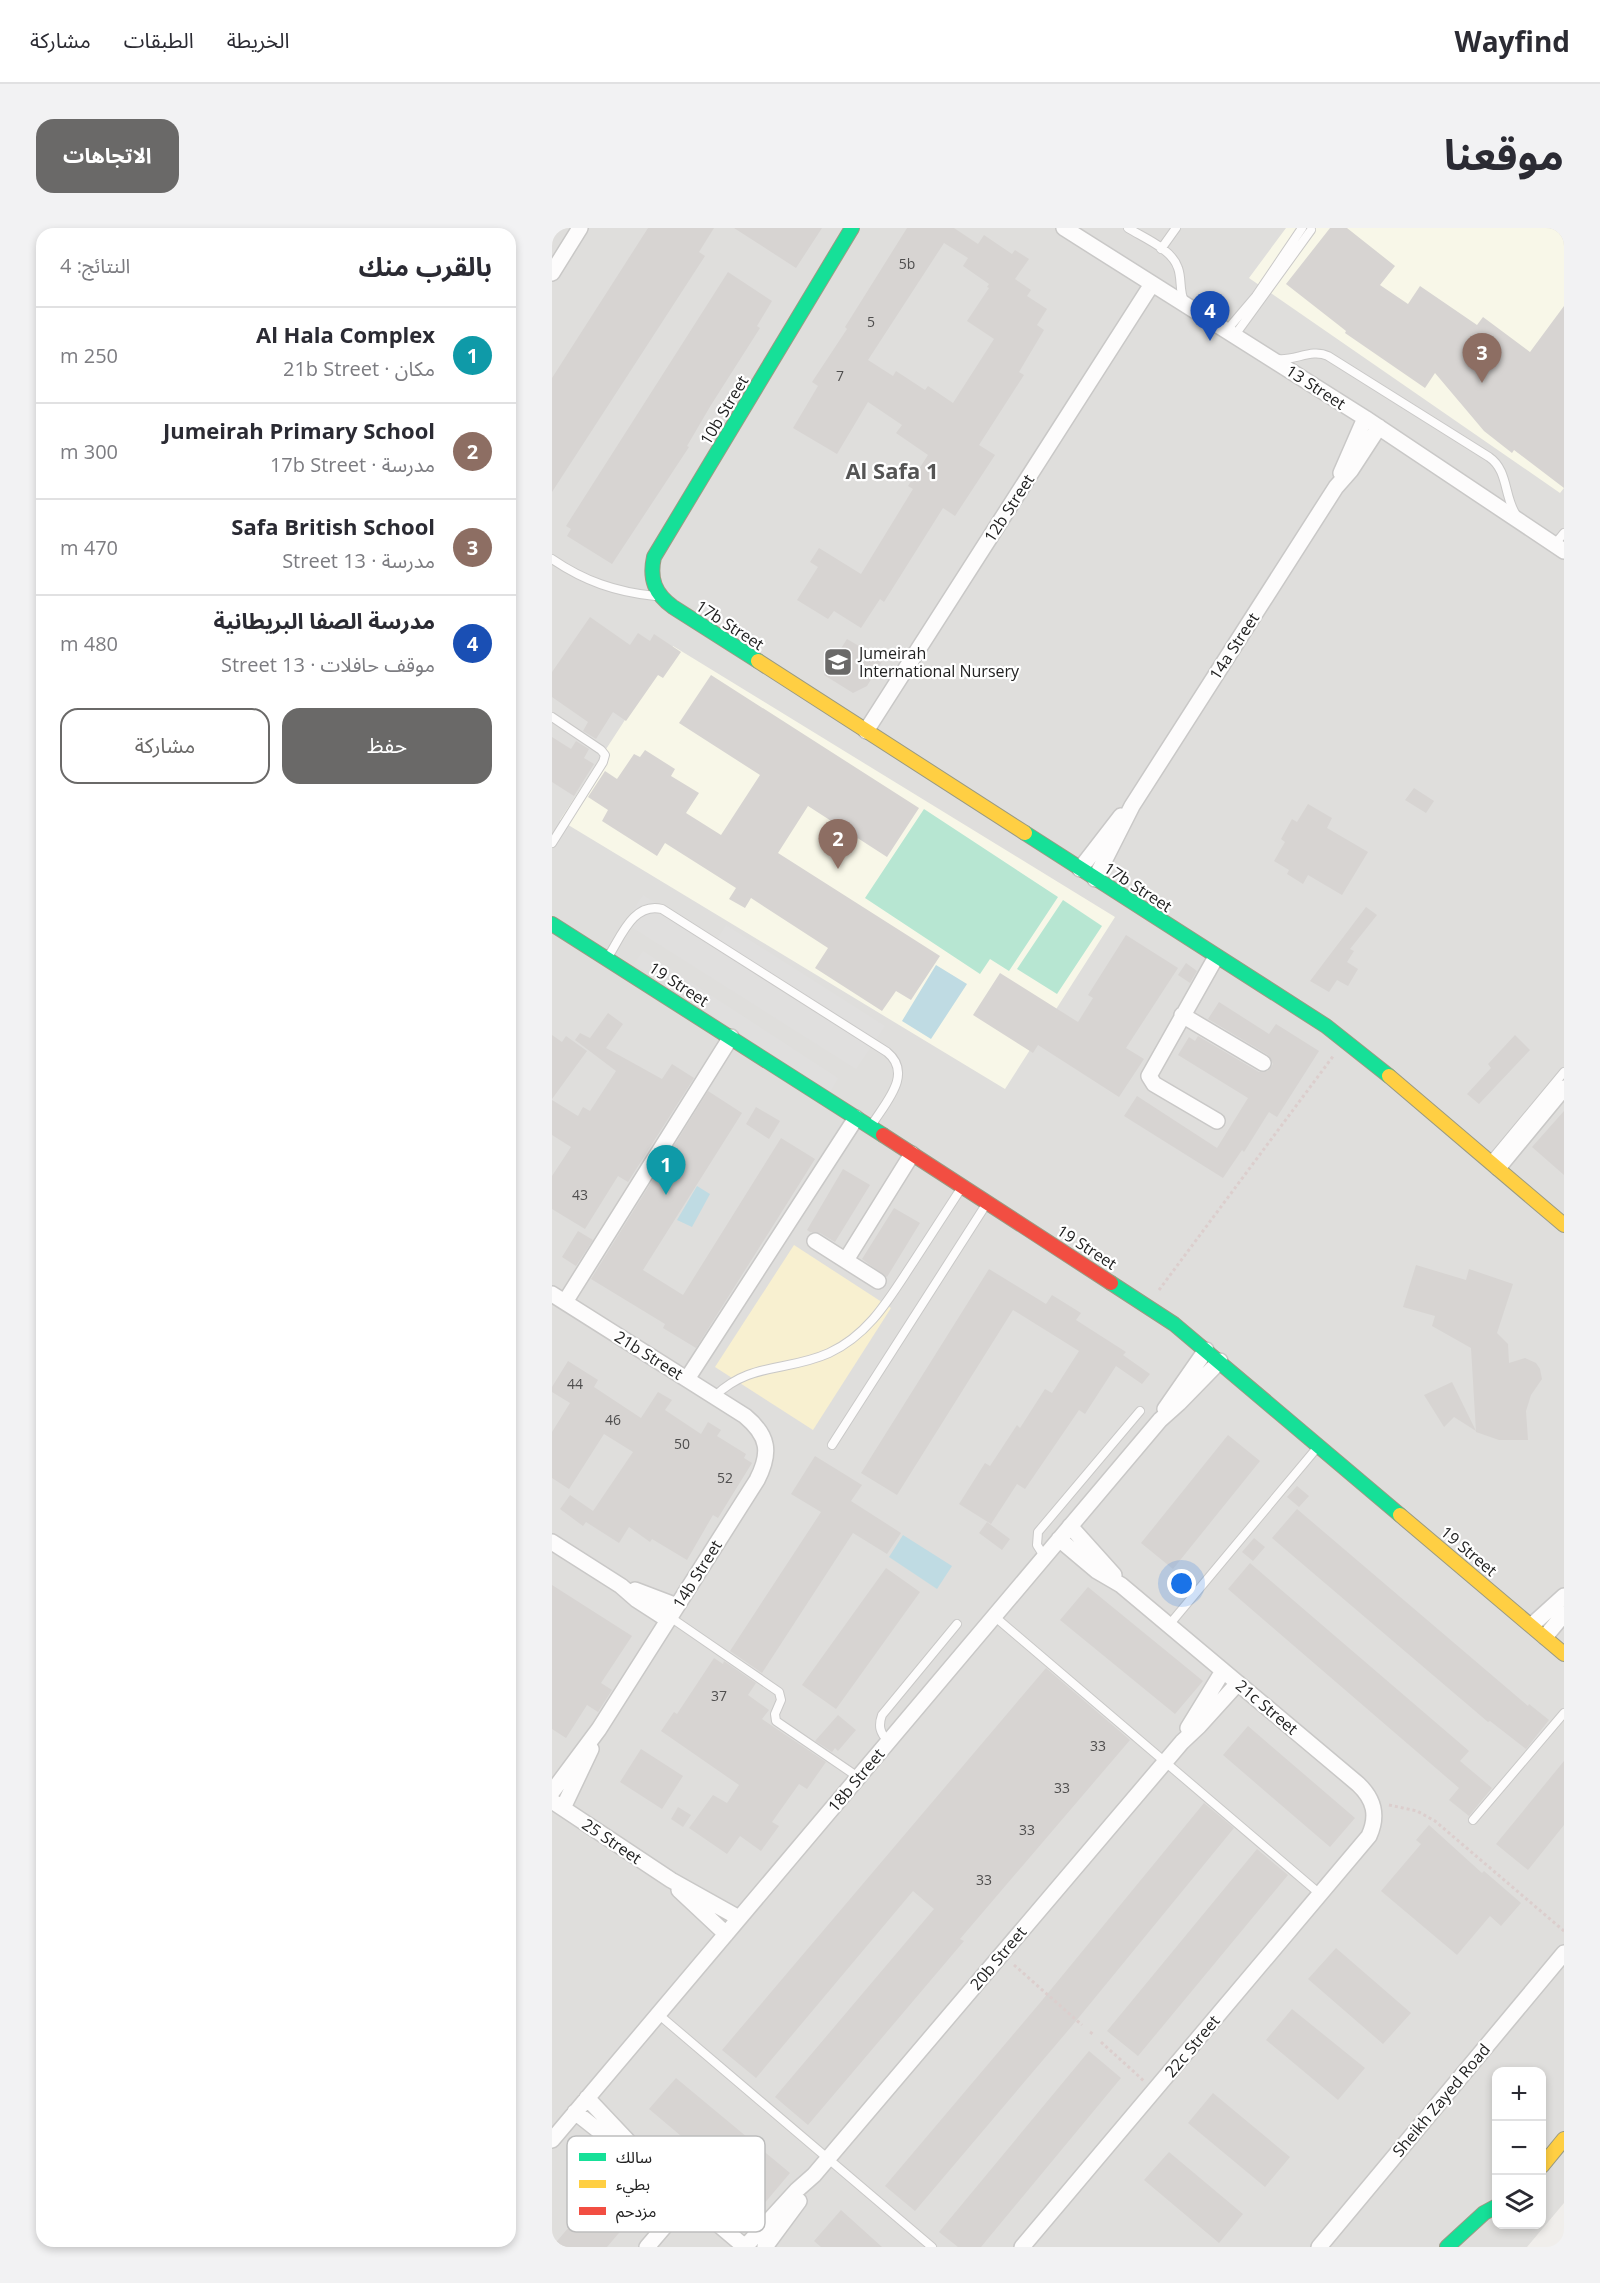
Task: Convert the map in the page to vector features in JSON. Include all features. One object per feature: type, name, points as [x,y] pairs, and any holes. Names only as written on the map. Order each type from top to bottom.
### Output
[{"type":"main road","name":"10b Street","points":[[659,596],[651,577],[654,557],[852,228]]},
{"type":"main road","name":"17b Street","points":[[659,596],[673,608],[1345,1040],[1564,1225]]},
{"type":"main road","name":"19 Street","points":[[552,924],[1147,1306],[1220,1361],[1564,1654]]},
{"type":"main road","points":[[1546,2161],[1564,2139]]},
{"type":"main road","points":[[1447,2247],[1484,2213],[1492,2209]]},
{"type":"street","points":[[552,273],[580,228]]},
{"type":"street","name":"13 Street","points":[[1064,228],[1365,418],[1518,520],[1561,543]]},
{"type":"street","name":"12b Street","points":[[866,731],[1152,284]]},
{"type":"street","name":"14a Street","points":[[1336,487],[1365,418]]},
{"type":"street","name":"14a Street","points":[[1095,879],[1132,806],[1336,487],[1351,470],[1378,427]]},
{"type":"street","name":"14a Street","points":[[1080,869],[1116,822],[1132,806]]},
{"type":"street","points":[[1216,957],[1149,1072],[1150,1079],[1154,1083],[1217,1121]]},
{"type":"street","points":[[1182,1015],[1263,1063]]},
{"type":"street","points":[[559,1298],[731,1038]]},
{"type":"street","points":[[1494,1165],[1564,1088]]},
{"type":"street","points":[[687,1378],[856,1118]]},
{"type":"street","points":[[846,1260],[912,1154]]},
{"type":"street","points":[[815,1241],[878,1281]]},
{"type":"street","name":"21b Street","points":[[559,1298],[745,1416]]},
{"type":"street","name":"18b Street","points":[[1160,1420],[1173,1395],[1206,1350]]},
{"type":"street","name":"18b Street","points":[[552,2140],[1160,1420],[1220,1361]]},
{"type":"street","name":"14b Street","points":[[552,1792],[599,1729],[762,1469],[766,1458],[766,1445],[762,1434],[745,1416]]},
{"type":"street","name":"21c Street","points":[[1070,1526],[1121,1585]]},
{"type":"street","name":"21c Street","points":[[1059,1539],[1097,1570],[1121,1585],[1238,1683],[1358,1784],[1367,1792],[1373,1803]]},
{"type":"street","points":[[552,1542],[621,1586],[671,1614]]},
{"type":"street","points":[[1532,1625],[1564,1596]]},
{"type":"street","points":[[1545,1636],[1564,1614]]},
{"type":"street","name":"20b Street","points":[[1182,1742],[1223,1671]]},
{"type":"street","name":"20b Street","points":[[765,2225],[828,2159],[1182,1742],[1238,1683]]},
{"type":"street","name":"14b Street","points":[[557,1804],[590,1752],[599,1729]]},
{"type":"street","name":"22c Street","points":[[1022,2247],[1369,1836],[1374,1826],[1373,1803]]},
{"type":"street","name":"25 Street","points":[[557,1804],[671,1880],[739,1918]]},
{"type":"street","name":"25 Street","points":[[671,1880],[686,1898],[726,1934]]},
{"type":"street","name":"Sheikh Zayed Road","points":[[1319,2247],[1564,1953]]},
{"type":"street","points":[[587,2098],[623,2136]]},
{"type":"street","points":[[575,2112],[605,2136]]},
{"type":"street","name":"20b Street","points":[[765,2247],[804,2195],[814,2175]]},
{"type":"street","points":[[647,2247],[660,2232]]},
{"type":"street","points":[[727,2232],[745,2247]]},
{"type":"street","name":"20b Street","points":[[745,2247],[759,2232]]},
{"type":"lane","points":[[1128,228],[1174,260],[1178,267],[1182,295],[1186,305]]},
{"type":"lane","points":[[1161,249],[1176,228]]},
{"type":"lane","points":[[1231,333],[1302,228]]},
{"type":"lane","points":[[1231,333],[1311,230]]},
{"type":"lane","points":[[1272,359],[1294,359],[1311,353],[1323,353],[1489,457],[1500,467],[1508,498],[1518,520]]},
{"type":"lane","points":[[552,559],[573,573],[610,588],[659,596]]},
{"type":"lane","points":[[552,717],[605,755],[603,762],[552,843]]},
{"type":"lane","points":[[607,958],[635,915],[648,908],[662,909],[887,1052],[899,1067],[899,1077],[870,1127]]},
{"type":"lane","points":[[1494,1165],[1564,1072]]},
{"type":"lane","points":[[715,1396],[744,1375],[809,1360],[843,1346],[858,1336],[882,1310],[963,1186]]},
{"type":"lane","points":[[832,1445],[988,1202]]},
{"type":"lane","points":[[1044,1556],[1037,1545],[1038,1532],[1140,1411]]},
{"type":"lane","points":[[1169,1625],[1318,1445]]},
{"type":"lane","points":[[671,1614],[779,1692],[782,1700],[775,1714],[776,1721],[858,1777]]},
{"type":"lane","points":[[994,1616],[1320,1894]]},
{"type":"lane","points":[[888,1741],[879,1727],[882,1715],[957,1624]]},
{"type":"lane","points":[[1473,1820],[1564,1713]]},
{"type":"lane","points":[[658,2014],[932,2247]]},
{"type":"path","points":[[1147,1306],[1345,1040]]},
{"type":"path","points":[[1373,1803],[1417,1811],[1426,1815],[1564,1931]]},
{"type":"path","points":[[1002,1954],[1082,2025]]},
{"type":"path","points":[[1101,2042],[1155,2090]]},
{"type":"shaded area","name":"Al Safa 1","points":[[552,228],[1564,228],[1564,2203],[1546,2224],[1546,2067],[1492,2067],[1492,2229],[1542,2229],[1527,2247],[552,2247]]},
{"type":"shaded area","points":[[1286,228],[1564,228],[1564,488],[1560,493],[1249,278]]},
{"type":"shaded area","points":[[673,646],[1115,917],[1005,1089],[560,820]]},
{"type":"shaded area","points":[[643,895],[716,941],[726,925],[885,1026],[856,1069],[625,923]]},
{"type":"shaded area","points":[[643,951],[838,1078],[830,1092],[634,964]]},
{"type":"sand","points":[[794,1245],[891,1308],[813,1430],[715,1367]]},
{"type":"green space","points":[[924,809],[1058,897],[1009,971],[990,959],[980,974],[865,898]]},
{"type":"green space","points":[[1063,900],[1102,926],[1057,994],[1017,969]]},
{"type":"water","points":[[936,965],[967,984],[931,1039],[902,1021]]},
{"type":"water","points":[[697,1186],[710,1194],[692,1227],[677,1220]]},
{"type":"water","points":[[903,1535],[952,1566],[937,1589],[889,1557]]},
{"type":"building","points":[[648,228],[714,228],[699,252],[705,256],[552,492],[552,378]]},
{"type":"building","points":[[734,228],[822,228],[796,268]]},
{"type":"building","points":[[907,228],[954,228],[978,244],[984,235],[1012,254],[1015,250],[1029,259],[1015,279],[1031,290],[1027,296],[1047,309],[1037,325],[1044,330],[1019,372],[1024,375],[979,445],[995,455],[955,516],[943,508],[884,602],[880,599],[861,628],[834,611],[828,619],[797,600],[818,567],[810,562],[819,548],[861,574],[913,489],[908,486],[928,455],[896,433],[902,425],[868,402],[837,454],[793,428],[818,386],[812,382],[847,329],[845,327]],"holes":[[[944,243],[968,258],[963,266],[989,284],[987,287],[989,288],[967,321],[994,339],[953,403],[928,386],[925,390],[896,371],[893,376],[868,360]]]},
{"type":"building","points":[[1330,228],[1347,228],[1395,266],[1380,285],[1408,304],[1420,286],[1477,325],[1483,317],[1530,352],[1564,306],[1564,488],[1514,450],[1512,453],[1484,431],[1435,373],[1425,388],[1345,333],[1346,331],[1286,284]]},
{"type":"building","points":[[728,272],[772,301],[757,326],[760,328],[711,405],[687,446],[689,447],[612,564],[567,536],[571,529],[566,526]]},
{"type":"building","points":[[590,617],[630,645],[638,633],[650,641],[654,634],[681,652],[663,678],[658,675],[626,721],[613,712],[596,739],[583,731],[588,722],[552,697],[552,672]]},
{"type":"building","points":[[847,639],[883,660],[867,686],[853,693],[824,675]]},
{"type":"building","points":[[711,675],[919,808],[887,857],[808,806],[778,853],[940,956],[911,1000],[896,991],[882,1011],[815,968],[828,948],[751,898],[745,908],[729,899],[736,888],[665,843],[657,856],[602,821],[608,810],[588,797],[605,771],[617,779],[634,754],[640,757],[645,750],[675,769],[671,776],[699,793],[686,813],[721,835],[760,775],[679,723]]},
{"type":"building","points":[[552,737],[571,749],[576,741],[589,749],[584,758],[594,764],[574,796],[552,782]]},
{"type":"building","points":[[1414,788],[1434,801],[1426,813],[1405,800]]},
{"type":"building","points":[[1308,804],[1332,818],[1327,828],[1368,852],[1342,895],[1308,875],[1303,884],[1287,874],[1289,870],[1274,861],[1285,842],[1281,839],[1292,819],[1297,822]]},
{"type":"building","points":[[1366,907],[1377,915],[1350,949],[1354,951],[1347,962],[1358,969],[1348,986],[1337,980],[1329,992],[1310,981]]},
{"type":"building","points":[[1126,935],[1178,968],[1126,1048],[1144,1059],[1119,1097],[1038,1045],[1033,1053],[973,1015],[1000,973],[1078,1022],[1093,998],[1088,995]]},
{"type":"building","points":[[1186,963],[1197,971],[1190,983],[1178,975]]},
{"type":"building","points":[[1219,1002],[1269,1034],[1276,1024],[1319,1051],[1277,1117],[1269,1112],[1244,1152],[1242,1150],[1223,1178],[1124,1116],[1137,1096],[1217,1148],[1248,1098],[1178,1055],[1189,1037],[1195,1041],[1198,1036],[1259,1072],[1268,1071],[1273,1064],[1268,1055],[1208,1019]]},
{"type":"building","points":[[608,1013],[623,1024],[606,1048],[662,1079],[672,1064],[694,1078],[628,1182],[618,1176],[585,1229],[552,1209],[552,1176],[571,1147],[552,1135],[552,1100],[578,1116],[583,1107],[590,1111],[616,1071],[575,1040],[580,1033],[590,1038]]},
{"type":"building","points":[[552,1035],[562,1042],[566,1036],[587,1051],[552,1099]]},
{"type":"building","points":[[1515,1035],[1530,1050],[1479,1104],[1467,1094],[1491,1068],[1488,1064]]},
{"type":"building","points":[[708,1091],[742,1113],[643,1270],[683,1295],[781,1138],[815,1159],[696,1348],[663,1328],[665,1324],[591,1279]]},
{"type":"building","points":[[756,1107],[780,1121],[769,1139],[746,1124]]},
{"type":"building","points":[[1564,1111],[1564,1175],[1532,1147]]},
{"type":"building","points":[[843,1169],[870,1185],[835,1242],[820,1233],[807,1230]]},
{"type":"building","points":[[894,1208],[920,1223],[887,1277],[862,1259]]},
{"type":"building","points":[[578,1231],[593,1240],[576,1266],[562,1257]]},
{"type":"building","points":[[1416,1265],[1466,1280],[1469,1269],[1513,1284],[1497,1333],[1508,1344],[1509,1363],[1525,1358],[1536,1363],[1540,1369],[1542,1379],[1531,1395],[1526,1411],[1528,1440],[1499,1440],[1476,1432],[1471,1348],[1432,1326],[1435,1316],[1403,1307]]},
{"type":"building","points":[[989,1269],[1046,1304],[1052,1295],[1081,1313],[1076,1320],[1126,1352],[1123,1355],[1150,1374],[1142,1384],[1116,1366],[1085,1414],[1079,1410],[1025,1489],[1017,1484],[991,1524],[959,1504],[985,1463],[990,1466],[1017,1425],[1020,1428],[1045,1389],[1052,1393],[1079,1351],[1013,1310],[897,1495],[861,1473]]},
{"type":"building","points":[[568,1361],[598,1380],[594,1387],[641,1418],[658,1392],[672,1400],[665,1410],[701,1434],[708,1422],[721,1430],[717,1436],[746,1454],[744,1458],[752,1463],[718,1518],[713,1515],[687,1560],[652,1539],[650,1542],[629,1527],[619,1543],[586,1522],[583,1526],[560,1509],[570,1495],[593,1511],[633,1452],[604,1434],[569,1489],[552,1478],[552,1432],[570,1403],[552,1392],[552,1387]]},
{"type":"building","points":[[1452,1382],[1476,1431],[1454,1417],[1444,1427],[1424,1395]]},
{"type":"building","points":[[1228,1435],[1260,1461],[1173,1569],[1141,1543]]},
{"type":"building","points":[[815,1456],[862,1485],[851,1501],[901,1533],[887,1554],[853,1533],[762,1673],[730,1651],[821,1512],[791,1494]]},
{"type":"building","points":[[1297,1486],[1309,1496],[1299,1507],[1287,1497]]},
{"type":"building","points":[[1297,1509],[1528,1706],[1529,1704],[1549,1720],[1526,1749],[1490,1721],[1488,1722],[1272,1538]]},
{"type":"building","points":[[987,1522],[1010,1539],[1002,1550],[979,1533]]},
{"type":"building","points":[[1254,1538],[1265,1547],[1253,1561],[1242,1552]]},
{"type":"building","points":[[1250,1563],[1469,1751],[1460,1761],[1492,1788],[1469,1816],[1449,1800],[1459,1788],[1228,1589]]},
{"type":"building","points":[[886,1568],[920,1592],[836,1709],[802,1685]]},
{"type":"building","points":[[552,1585],[632,1636],[601,1683],[612,1690],[598,1712],[587,1705],[566,1738],[552,1729]]},
{"type":"building","points":[[1088,1587],[1203,1681],[1175,1714],[1060,1620]]},
{"type":"building","points":[[714,1658],[723,1664],[724,1661],[756,1683],[748,1695],[769,1710],[762,1719],[826,1762],[807,1789],[799,1784],[772,1822],[779,1826],[761,1851],[740,1836],[727,1854],[689,1828],[713,1795],[727,1803],[739,1785],[661,1731],[674,1712],[677,1714]]},
{"type":"building","points":[[1046,1668],[1130,1740],[960,1939],[964,1941],[808,2125],[775,2097],[934,1909],[913,1891],[756,2078],[722,2050]]},
{"type":"building","points":[[838,1715],[856,1730],[838,1751],[835,1748],[832,1752],[815,1741]]},
{"type":"building","points":[[1248,1726],[1355,1818],[1330,1847],[1223,1755]]},
{"type":"building","points":[[641,1749],[683,1776],[662,1809],[620,1782]]},
{"type":"building","points":[[1564,1761],[1564,1825],[1528,1870],[1496,1844]]},
{"type":"building","points":[[1204,1803],[1234,1828],[1071,2027],[915,2211],[885,2186],[1039,2004]]},
{"type":"building","points":[[678,1807],[691,1815],[683,1827],[671,1819]]},
{"type":"building","points":[[1429,1825],[1482,1873],[1484,1871],[1521,1903],[1501,1926],[1490,1916],[1457,1955],[1381,1891],[1421,1844],[1416,1840]]},
{"type":"building","points":[[1257,1849],[1288,1875],[1138,2056],[1107,2031]]},
{"type":"building","points":[[1336,1948],[1411,2013],[1383,2044],[1308,1979]]},
{"type":"building","points":[[1292,2009],[1365,2068],[1338,2100],[1266,2040]]},
{"type":"building","points":[[1089,2051],[1121,2078],[981,2247],[958,2247],[939,2232]]},
{"type":"building","points":[[676,2078],[746,2136],[681,2136],[649,2109]]},
{"type":"building","points":[[1213,2093],[1290,2157],[1265,2187],[1188,2123]]},
{"type":"building","points":[[765,2152],[790,2173],[765,2203]]},
{"type":"building","points":[[1169,2152],[1243,2214],[1219,2243],[1144,2180]]},
{"type":"building","points":[[841,2210],[882,2247],[821,2247],[814,2241]]},
{"type":"building","points":[[567,2229],[567,2232],[620,2232],[607,2247],[552,2247]]},
{"type":"traffic: fast","points":[[758,661],[667,602],[658,591],[653,579],[654,557],[852,228]]},
{"type":"traffic: fast","points":[[1025,833],[1326,1026],[1389,1076]]},
{"type":"traffic: fast","points":[[552,924],[883,1135]]},
{"type":"traffic: fast","points":[[1111,1283],[1174,1324],[1400,1515]]},
{"type":"traffic: fast","points":[[1447,2247],[1484,2213],[1492,2209]]},
{"type":"traffic: slow","points":[[758,661],[1025,833]]},
{"type":"traffic: slow","points":[[1389,1076],[1564,1225]]},
{"type":"traffic: slow","points":[[1400,1515],[1564,1654]]},
{"type":"traffic: slow","points":[[1546,2161],[1564,2139]]},
{"type":"traffic: jam","points":[[883,1135],[1111,1283]]},
{"type":"place","name":"مدرسة الصفا البريطانية","points":[[1210,341]]},
{"type":"place","name":"Safa British School","points":[[1482,383]]},
{"type":"place","name":"Jumeirah International Nursery","points":[[838,662]]},
{"type":"place","name":"Jumeirah Primary School","points":[[838,869]]},
{"type":"place","name":"Al Hala Complex","points":[[666,1195]]},
{"type":"district","name":"Al Safa 1","points":[[892,470]]}]
